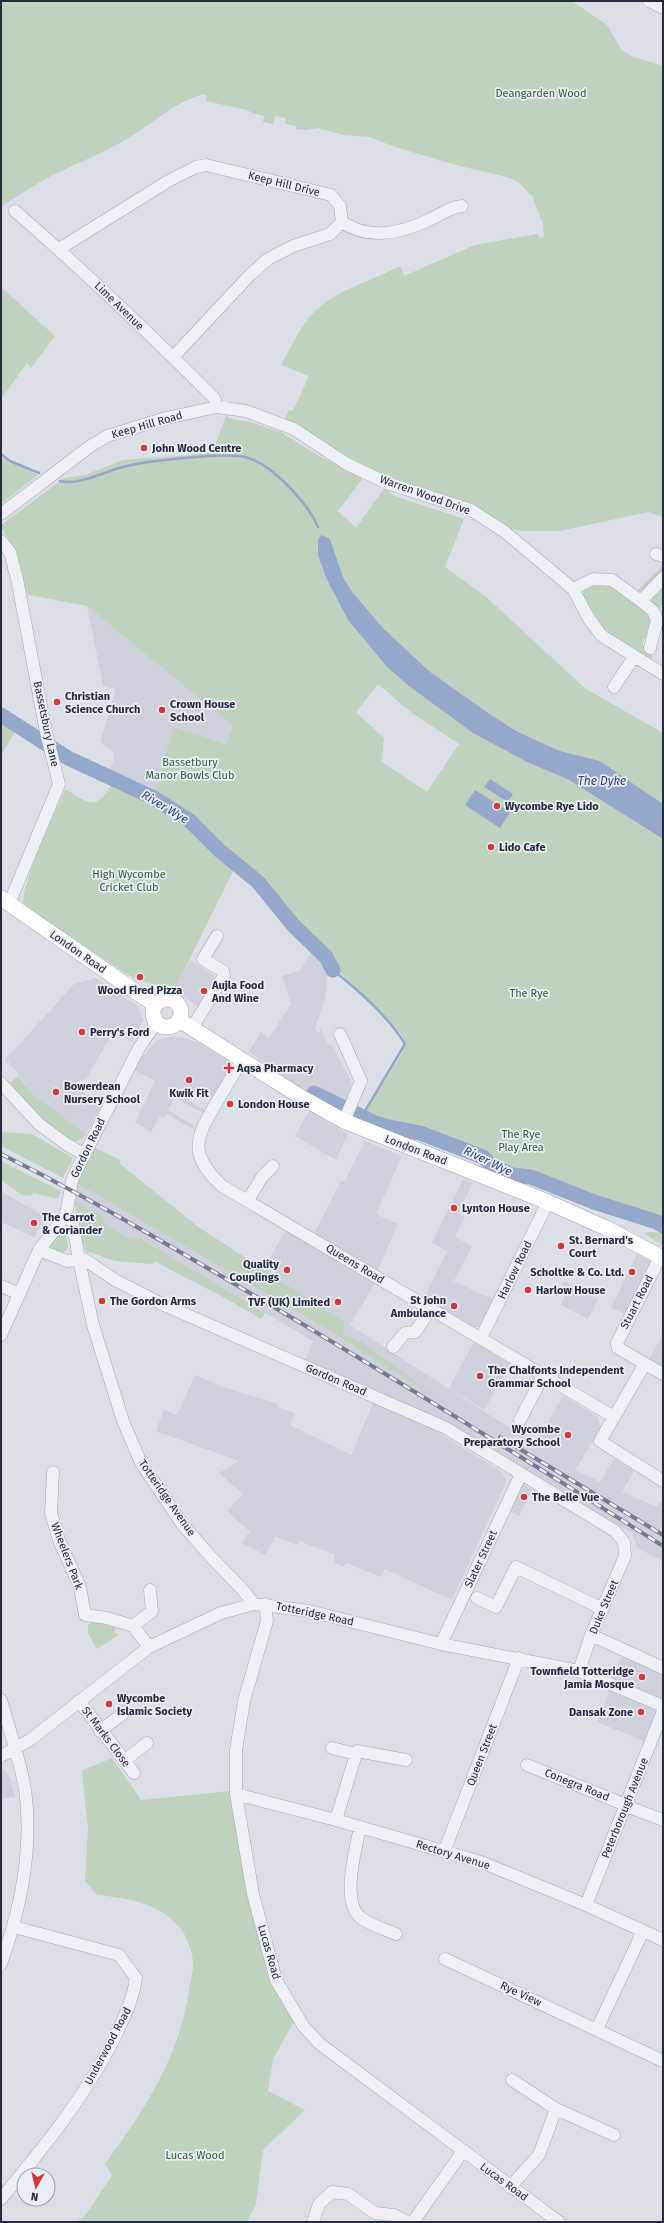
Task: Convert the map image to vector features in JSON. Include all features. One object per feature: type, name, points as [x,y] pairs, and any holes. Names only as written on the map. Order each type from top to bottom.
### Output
[{"type":"main road","name":"London Road","points":[[5,901],[155,1005]]},
{"type":"main road","points":[[161,1000],[173,1000],[181,1011],[186,1024],[176,1024],[167,1027],[156,1023],[152,1014],[155,1005],[161,1000]]},
{"type":"main road","name":"London Road","points":[[186,1024],[301,1097],[344,1121],[548,1202],[606,1228],[662,1257]]},
{"type":"street","points":[[649,1],[663,8]]},
{"type":"street","name":"Keep Hill Drive","points":[[59,248],[170,180],[196,167],[206,165],[332,195],[340,206],[342,222]]},
{"type":"street","points":[[173,357],[250,274],[268,259],[293,246],[330,234],[342,222],[354,230],[365,233],[404,231],[453,207],[462,206]]},
{"type":"street","name":"Lime Avenue","points":[[15,211],[59,248],[173,357],[214,398],[217,407]]},
{"type":"street","name":"Keep Hill Road","points":[[1,514],[89,447],[107,436],[166,418],[217,407],[246,411]]},
{"type":"street","name":"Warren Wood Drive","points":[[246,411],[294,429],[347,464],[387,483],[471,510],[505,532],[574,589],[589,619],[602,636],[663,674]]},
{"type":"street","name":"Bassetsbury Lane","points":[[1,541],[10,552],[17,579],[46,732],[59,784],[5,901]]},
{"type":"street","points":[[642,601],[663,578]]},
{"type":"street","points":[[574,589],[593,579],[612,580],[642,601],[653,612],[657,620],[650,648]]},
{"type":"street","points":[[614,687],[634,657]]},
{"type":"street","points":[[186,1024],[224,976],[223,971],[203,959],[216,936]]},
{"type":"street","name":"Gordon Road","points":[[1,1335],[39,1250],[66,1215],[72,1180],[137,1052],[156,1023]]},
{"type":"street","points":[[340,1034],[360,1081],[344,1121]]},
{"type":"street","name":"Queens Road","points":[[242,1059],[201,1128],[198,1144],[201,1158],[209,1173],[222,1186],[614,1417]]},
{"type":"street","points":[[1,1083],[39,1124],[66,1144],[85,1155]]},
{"type":"street","points":[[248,1200],[262,1177],[273,1166]]},
{"type":"street","name":"Harlow Road","points":[[481,1338],[548,1202]]},
{"type":"street","points":[[66,1215],[73,1223],[79,1260]]},
{"type":"street","name":"Gordon Road","points":[[39,1250],[67,1261],[84,1259],[115,1280],[164,1305],[446,1428],[615,1531],[624,1542]]},
{"type":"street","name":"Stuart Road","points":[[645,1364],[618,1348],[617,1343],[662,1257]]},
{"type":"street","name":"Totteridge Avenue","points":[[79,1260],[94,1325],[123,1421],[141,1463],[182,1524],[212,1558],[259,1604]]},
{"type":"street","points":[[1,1286],[20,1294]]},
{"type":"street","points":[[393,1347],[405,1333],[416,1332],[431,1308]]},
{"type":"street","points":[[663,1374],[645,1364],[600,1441],[663,1481]]},
{"type":"street","points":[[520,1420],[543,1376]]},
{"type":"street","name":"Wheelers Park","points":[[53,1472],[51,1513],[59,1540],[80,1587],[86,1615],[107,1618],[133,1626]]},
{"type":"street","name":"Slater Street","points":[[441,1644],[521,1474]]},
{"type":"street","name":"Duke Street","points":[[579,1671],[591,1635],[625,1556],[624,1542]]},
{"type":"street","points":[[477,1598],[496,1607],[516,1567],[603,1609]]},
{"type":"street","points":[[149,1647],[133,1626],[152,1611],[150,1590]]},
{"type":"street","name":"Totteridge Road","points":[[1,1756],[14,1750],[149,1647],[222,1613],[259,1604],[309,1611],[441,1644],[519,1658],[579,1671],[663,1706]]},
{"type":"street","name":"Lucas Road","points":[[259,1604],[267,1621],[244,1701],[238,1736],[236,1794],[253,1894],[276,1980],[304,2027],[320,2044],[559,2222]]},
{"type":"street","points":[[591,1635],[663,1668]]},
{"type":"street","name":"Queen Street","points":[[444,1852],[519,1658]]},
{"type":"street","points":[[1,1700],[26,1796],[28,1840],[24,1882],[14,1928],[1,1964]]},
{"type":"street","name":"St Marks Close","points":[[79,1701],[100,1731],[134,1773]]},
{"type":"street","name":"Peterborough Avenue","points":[[586,1905],[663,1711]]},
{"type":"street","points":[[100,1731],[125,1712]]},
{"type":"street","points":[[124,1761],[148,1743]]},
{"type":"street","points":[[332,1748],[356,1754]]},
{"type":"street","points":[[336,1820],[357,1751],[406,1760]]},
{"type":"street","name":"Conegra Road","points":[[527,1765],[663,1820]]},
{"type":"street","name":"Rectory Avenue","points":[[236,1794],[336,1820],[481,1862],[586,1905],[663,1940]]},
{"type":"street","points":[[360,1827],[350,1877],[353,1910],[360,1918],[386,1923],[396,1934]]},
{"type":"street","name":"Underwood Road","points":[[1,2199],[61,2127],[86,2088],[108,2051],[133,1998],[136,1978],[119,1955],[14,1928]]},
{"type":"street","points":[[597,2029],[643,1931]]},
{"type":"street","name":"Rye View","points":[[445,1959],[663,2061]]},
{"type":"street","points":[[512,2080],[556,2109],[614,2135]]},
{"type":"street","points":[[510,2187],[539,2155],[556,2109]]},
{"type":"street","points":[[413,2222],[463,2151]]},
{"type":"street","points":[[313,2222],[318,2204],[332,2192],[348,2194],[375,2213],[394,2215],[407,2222]]},
{"type":"shaded area","name":"Crown House School","points":[[87,606],[233,726],[227,744],[174,728],[153,794],[118,778],[109,770],[114,762],[113,751],[100,742],[116,689],[103,686]]},
{"type":"shaded area","points":[[312,951],[323,961],[328,972],[325,999],[315,1028],[317,1032],[320,1032],[320,1028],[328,1045],[333,1047],[352,1083],[341,1112],[284,1080],[249,1051],[261,1032],[269,1038],[291,1004],[282,976],[299,971]]},
{"type":"shaded area","points":[[190,960],[213,974],[215,978],[199,1007],[174,991]]},
{"type":"shaded area","points":[[96,978],[137,1005],[143,1020],[132,1042],[113,1032],[86,1079],[76,1082],[75,1089],[103,1102],[86,1134],[34,1095],[6,1059],[74,984]]},
{"type":"shaded area","points":[[171,1037],[185,1038],[199,1043],[233,1064],[211,1099],[195,1090],[189,1101],[205,1110],[203,1113],[175,1098],[168,1110],[195,1126],[194,1130],[167,1114],[164,1118],[160,1116],[151,1132],[135,1122],[155,1081],[132,1069],[157,1040]]},
{"type":"shaded area","points":[[309,1111],[348,1134],[336,1160],[295,1136]]},
{"type":"shaded area","points":[[365,1141],[402,1156],[376,1214],[398,1224],[377,1271],[314,1233],[341,1181],[344,1182]]},
{"type":"shaded area","points":[[120,1160],[119,1163],[198,1227],[263,1269],[286,1230],[375,1283],[350,1325],[535,1444],[563,1396],[598,1417],[601,1428],[575,1470],[600,1482],[614,1459],[634,1471],[622,1492],[657,1507],[660,1501],[663,1502],[663,1561],[637,1548],[632,1533],[438,1419],[305,1361],[313,1341],[265,1313],[262,1318],[154,1261],[153,1264],[106,1259],[94,1253],[86,1252],[82,1241],[74,1200],[77,1183]]},
{"type":"shaded area","points":[[463,1179],[473,1183],[458,1213],[465,1217],[455,1237],[472,1246],[454,1281],[496,1301],[483,1326],[473,1328],[424,1298],[447,1251],[432,1243]]},
{"type":"shaded area","points":[[2,1192],[46,1217],[34,1237],[1,1222]]},
{"type":"shaded area","points":[[637,1254],[652,1262],[625,1314],[611,1308]]},
{"type":"shaded area","points":[[563,1281],[598,1299],[588,1319],[561,1305],[564,1299]]},
{"type":"shaded area","points":[[663,1333],[663,1362],[660,1367],[649,1360]]},
{"type":"shaded area","name":"The Chalfonts Independent Grammar School","points":[[474,1342],[510,1364],[484,1410],[449,1388]]},
{"type":"shaded area","points":[[195,1375],[223,1387],[278,1404],[277,1407],[295,1413],[290,1425],[351,1455],[373,1403],[431,1428],[502,1472],[506,1480],[505,1484],[452,1600],[385,1569],[381,1577],[346,1563],[344,1567],[335,1563],[334,1554],[299,1541],[297,1545],[275,1536],[265,1555],[242,1543],[250,1531],[234,1518],[228,1510],[243,1494],[219,1473],[239,1461],[156,1431],[164,1410],[177,1415]]},
{"type":"shaded area","points":[[522,1484],[533,1490],[519,1516],[508,1510]]},
{"type":"shaded area","points":[[622,1656],[663,1675],[663,1701],[612,1678]]},
{"type":"shaded area","points":[[610,1690],[656,1711],[644,1741],[597,1722]]},
{"type":"shaded area","points":[[1,1768],[5,1770],[10,1778],[15,1797],[1,1799]]},
{"type":"green space","name":"Deangarden Wood","points":[[1,1],[572,1],[607,25],[621,49],[631,56],[663,66],[663,517],[648,512],[560,531],[522,531],[509,529],[472,504],[368,469],[283,423],[289,410],[293,411],[309,376],[281,365],[306,322],[316,310],[325,303],[344,291],[398,267],[401,268],[404,276],[475,245],[537,234],[541,238],[544,236],[543,224],[532,196],[518,182],[507,177],[460,166],[395,147],[369,137],[344,135],[318,128],[306,130],[296,129],[296,126],[285,124],[286,118],[275,116],[273,124],[263,122],[264,116],[247,110],[206,101],[207,96],[204,94],[182,102],[135,134],[116,145],[46,179],[1,207]]},
{"type":"green space","points":[[1,287],[55,336],[31,368],[27,363],[1,399]]},
{"type":"green space","name":"The Rye","points":[[226,416],[234,420],[247,421],[281,432],[317,455],[363,478],[338,511],[356,528],[385,487],[392,495],[464,519],[445,567],[485,596],[586,689],[663,733],[663,804],[600,761],[560,751],[518,732],[491,715],[429,671],[383,628],[353,593],[343,577],[330,539],[321,566],[326,578],[348,620],[387,667],[529,763],[569,780],[663,839],[663,1223],[518,1173],[451,1142],[414,1130],[398,1127],[365,1112],[404,1050],[405,1045],[402,1035],[334,966],[335,963],[321,946],[314,942],[254,874],[227,852],[210,834],[181,809],[153,794],[174,727],[226,744],[233,726],[87,606],[29,595],[27,592],[24,586],[19,562],[1,525],[64,478],[85,475],[123,460],[202,454],[213,451]],"holes":[[[378,684],[412,713],[459,744],[427,792],[382,762],[384,738],[356,712]]]},
{"type":"green space","points":[[1,457],[38,475],[1,504]]},
{"type":"green space","points":[[663,565],[663,572],[645,591],[636,592]]},
{"type":"green space","points":[[594,584],[611,585],[652,616],[648,639],[643,639],[642,645],[646,646],[649,654],[653,656],[651,661],[625,645],[604,629],[583,596],[584,591]]},
{"type":"green space","points":[[659,588],[663,589],[663,603],[658,611],[649,603],[650,598]]},
{"type":"green space","points":[[1,719],[17,728],[1,756]]},
{"type":"green space","name":"High Wycombe Cricket Club","points":[[111,785],[170,812],[185,823],[203,843],[234,869],[174,991],[133,978],[24,906],[24,897],[32,867],[65,789],[85,801],[95,802],[105,794]]},
{"type":"green space","points":[[18,1076],[34,1095],[86,1134],[80,1140],[76,1141],[60,1134],[31,1107],[10,1083]]},
{"type":"green space","points":[[1,1132],[32,1134],[73,1158],[63,1178],[1,1146]]},
{"type":"green space","points":[[94,1147],[120,1160],[119,1163],[198,1227],[344,1322],[343,1334],[363,1343],[439,1399],[317,1323],[77,1183]]},
{"type":"green space","points":[[1,1161],[61,1191],[58,1199],[33,1193],[32,1196],[22,1195],[1,1180]]},
{"type":"green space","points":[[74,1200],[101,1214],[106,1225],[129,1238],[141,1239],[265,1313],[261,1319],[215,1292],[154,1261],[153,1264],[115,1261],[87,1251],[82,1241]]},
{"type":"green space","points":[[62,1229],[66,1233],[68,1247],[64,1252],[60,1253],[49,1246]]},
{"type":"green space","points":[[644,1233],[663,1233],[663,1246]]},
{"type":"green space","points":[[95,1621],[116,1628],[114,1632],[119,1635],[97,1649],[88,1633],[88,1625]]},
{"type":"green space","name":"Lucas Wood","points":[[112,1758],[141,1800],[230,1791],[250,1896],[274,1990],[296,2018],[273,2059],[268,2091],[305,2110],[263,2150],[256,2204],[247,2222],[76,2222],[85,2216],[112,2175],[105,2164],[146,2103],[168,2061],[177,2039],[184,2015],[193,1968],[189,1944],[182,1930],[172,1919],[159,1910],[145,1904],[97,1895],[85,1881],[88,1827],[82,1774],[83,1770]]},
{"type":"water","name":"The Dyke","points":[[322,535],[330,539],[343,577],[353,593],[383,628],[429,671],[491,715],[518,732],[560,751],[600,761],[663,804],[663,839],[569,780],[529,763],[473,733],[409,686],[387,667],[348,620],[326,578],[318,555],[318,539]]},
{"type":"water","points":[[490,779],[513,794],[508,802],[484,787]]},
{"type":"water","points":[[475,790],[510,812],[500,828],[465,805]]},
{"type":"waterway","points":[[1,454],[10,461],[39,473]]},
{"type":"waterway","points":[[60,481],[68,482],[85,480],[119,468],[151,462],[205,456],[245,457],[266,467],[288,485],[306,506],[318,527]]},
{"type":"waterway","name":"River Wye","points":[[1,715],[68,758],[154,798],[189,820],[219,850],[258,882],[293,925],[326,957],[333,970]]},
{"type":"waterway","points":[[333,970],[381,1013],[405,1044],[362,1116]]},
{"type":"waterway","name":"River Wye","points":[[314,1093],[373,1122],[420,1133],[483,1157],[491,1165],[511,1175],[531,1177],[594,1202],[657,1222],[663,1226]]},
{"type":"railway","points":[[1,1154],[113,1213],[294,1319],[479,1431],[663,1546]]},
{"type":"railway","points":[[500,1437],[663,1535]]},
{"type":"place","name":"John Wood Centre","points":[[144,448]]},
{"type":"place","name":"Christian Science Church","points":[[57,702]]},
{"type":"place","name":"Crown House School","points":[[162,710]]},
{"type":"place","name":"Wycombe Rye Lido","points":[[497,806]]},
{"type":"place","name":"Lido Cafe","points":[[491,847]]},
{"type":"place","name":"Wood Fired Pizza","points":[[140,977]]},
{"type":"place","name":"Aujla Food And Wine","points":[[204,991]]},
{"type":"place","name":"Perry's Ford","points":[[82,1032]]},
{"type":"place","name":"Aqsa Pharmacy","points":[[229,1068]]},
{"type":"place","name":"Kwik Fit","points":[[189,1080]]},
{"type":"place","name":"Bowerdean Nursery School","points":[[56,1092]]},
{"type":"place","name":"London House","points":[[230,1104]]},
{"type":"place","name":"Lynton House","points":[[454,1208]]},
{"type":"place","name":"The Carrot & Coriander","points":[[34,1223]]},
{"type":"place","name":"St. Bernard's Court","points":[[561,1246]]},
{"type":"place","name":"Quality Couplings","points":[[287,1270]]},
{"type":"place","name":"Scholtke & Co. Ltd.","points":[[632,1272]]},
{"type":"place","name":"Harlow House","points":[[528,1290]]},
{"type":"place","name":"The Gordon Arms","points":[[102,1301]]},
{"type":"place","name":"TVF (UK) Limited","points":[[338,1302]]},
{"type":"place","name":"St John Ambulance","points":[[454,1306]]},
{"type":"place","name":"The Chalfonts Independent Grammar School","points":[[480,1376]]},
{"type":"place","name":"Wycombe Preparatory School","points":[[568,1435]]},
{"type":"place","name":"The Belle Vue","points":[[524,1497]]},
{"type":"place","name":"Townfield Totteridge Jamia Mosque","points":[[642,1677]]},
{"type":"place","name":"Wycombe Islamic Society","points":[[109,1704]]},
{"type":"place","name":"Dansak Zone","points":[[641,1712]]},
{"type":"park label","name":"Bassetbury Manor Bowls Club","points":[[190,768]]},
{"type":"park label","name":"The Rye Play Area","points":[[521,1140]]}]
